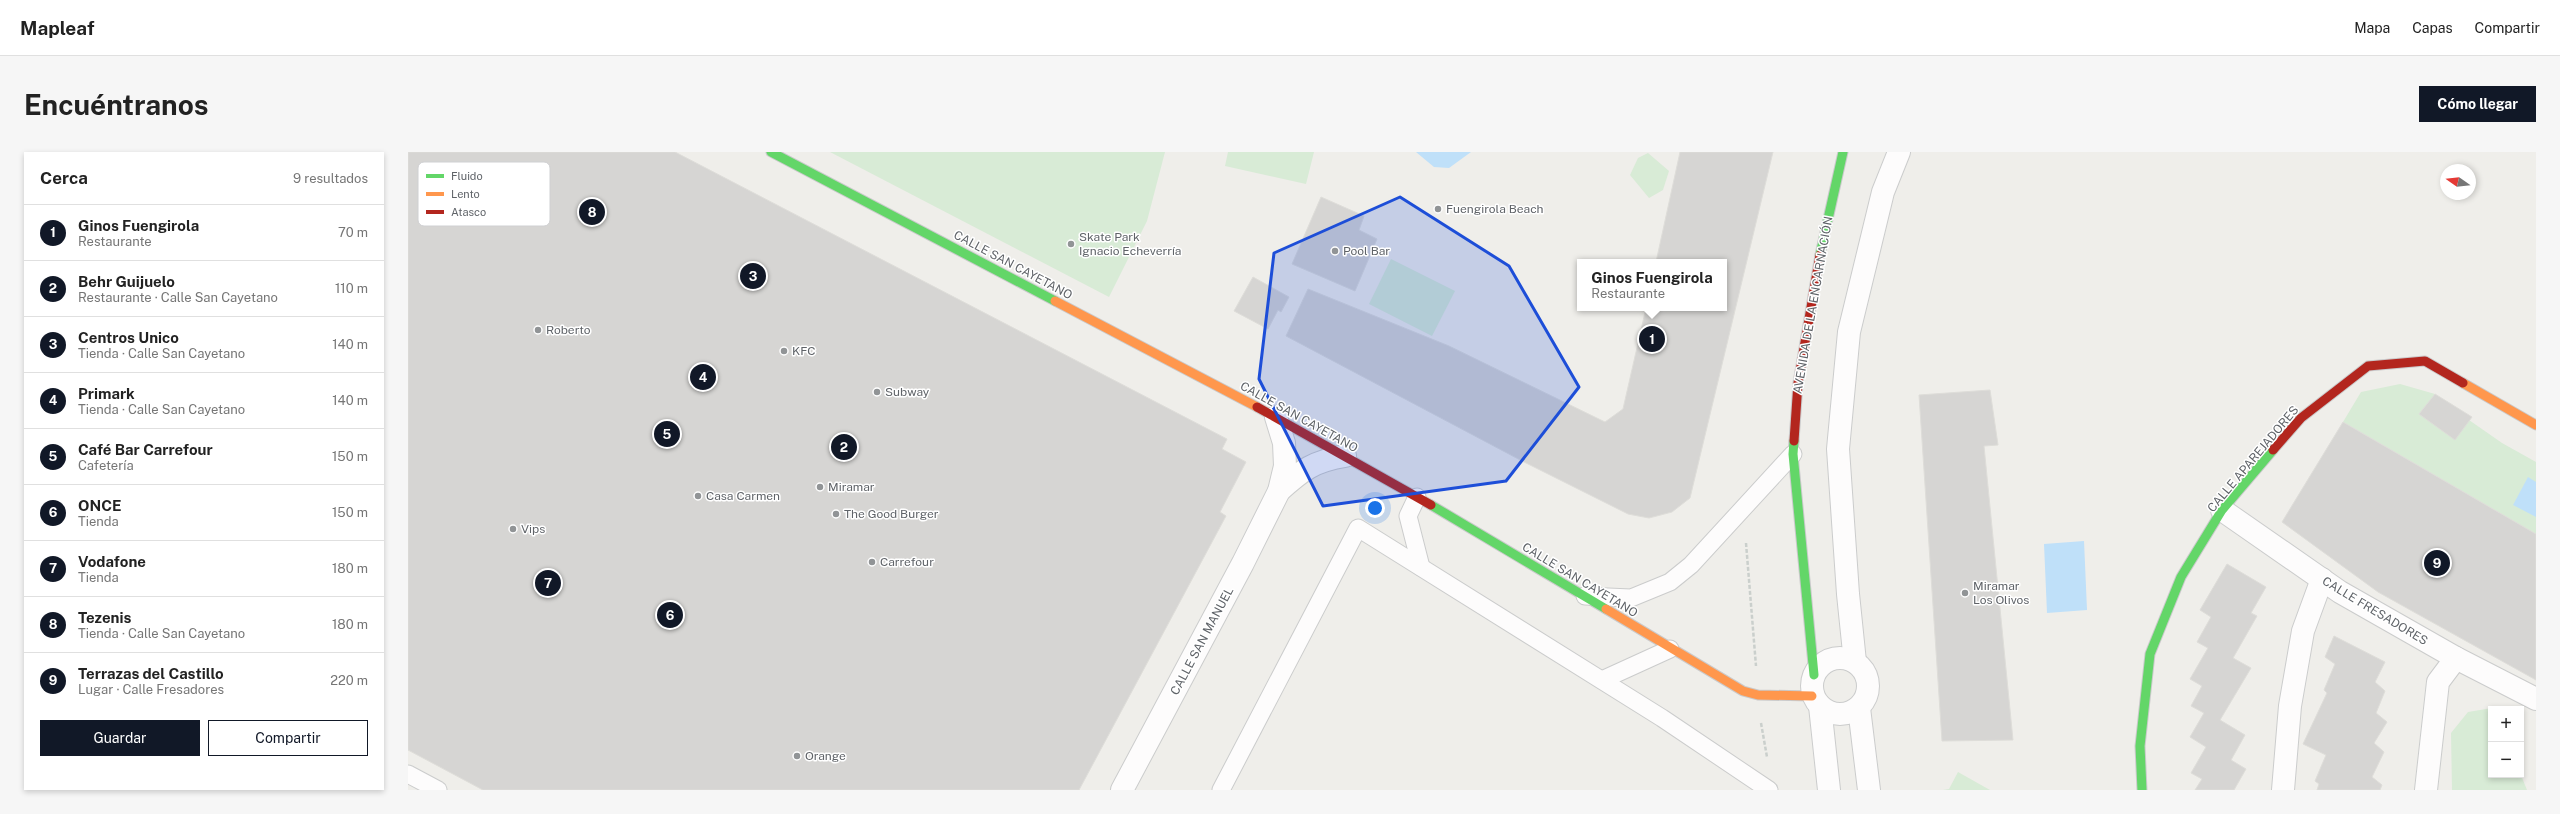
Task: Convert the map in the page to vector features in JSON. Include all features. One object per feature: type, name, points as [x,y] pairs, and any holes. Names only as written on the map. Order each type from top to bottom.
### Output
[{"type":"street","name":"CALLE SAN CAYETANO","points":[[771,152],[1276,417],[1418,497],[1585,596],[1670,649],[1743,691],[1758,695],[1816,701]]},
{"type":"street","name":"AVENIDA DE LA ENCARNACIÓN","points":[[1829,790],[1816,701],[1793,454],[1798,383],[1813,286],[1843,152]]},
{"type":"street","points":[[1816,701],[1828,712],[1844,714],[1859,708],[1865,700],[1869,683],[1866,674],[1856,662],[1848,594],[1838,449],[1849,332],[1883,192],[1899,152]]},
{"type":"street","name":"CALLE APAREJADORES","points":[[2142,790],[2140,746],[2150,654],[2181,577],[2222,510],[2301,418],[2368,366],[2425,361],[2536,425]]},
{"type":"street","name":"CALLE SAN MANUEL","points":[[1122,790],[1244,563],[1279,491],[1285,466],[1284,443],[1276,417]]},
{"type":"street","name":"CALLE SAN MANUEL","points":[[1279,491],[1301,471],[1325,460],[1345,456]]},
{"type":"street","name":"CALLE FRESADORES","points":[[2222,510],[2322,579],[2456,658],[2536,699]]},
{"type":"street","points":[[2283,790],[2290,706],[2303,631],[2322,579]]},
{"type":"street","points":[[1814,674],[1823,663],[1831,660],[1839,658],[1856,662]]},
{"type":"street","points":[[2426,790],[2438,682],[2456,658]]},
{"type":"street","points":[[1859,708],[1869,790]]},
{"type":"lane","points":[[1585,596],[1631,598],[1670,582],[1691,565],[1793,454]]},
{"type":"lane","points":[[1418,497],[1408,516],[1421,567]]},
{"type":"lane","points":[[1220,790],[1358,528],[1662,718],[1769,790]]},
{"type":"lane","points":[[1602,680],[1670,649]]},
{"type":"lane","points":[[408,774],[438,790]]},
{"type":"path","points":[[1743,508],[1758,695],[1765,754],[1770,761]]},
{"type":"highlighted area","points":[[1400,197],[1509,266],[1579,387],[1506,481],[1323,506],[1259,379],[1274,253]]},
{"type":"green space","name":"Skate Park Ignacio Echeverría","points":[[830,152],[1165,152],[1147,221],[1109,297]]},
{"type":"green space","points":[[1228,152],[1314,152],[1306,184],[1225,166]]},
{"type":"green space","points":[[1648,153],[1669,171],[1663,190],[1649,198],[1630,175],[1638,158]]},
{"type":"green space","points":[[1391,259],[1455,291],[1432,336],[1369,304]]},
{"type":"green space","points":[[2400,384],[2435,394],[2419,414],[2455,439],[2469,420],[2502,443],[2536,462],[2536,534],[2343,422],[2361,392]]},
{"type":"green space","points":[[2488,709],[2488,778],[2522,778],[2527,790],[2452,790],[2451,733],[2468,712]]},
{"type":"green space","points":[[1958,772],[1990,790],[1943,790],[1949,789]]},
{"type":"water","points":[[1416,152],[1471,152],[1449,168],[1434,167]]},
{"type":"water","points":[[2528,477],[2536,482],[2536,517],[2513,505]]},
{"type":"water","points":[[2084,541],[2087,610],[2047,613],[2044,544]]},
{"type":"building","name":"Miramar","points":[[408,152],[675,152],[1227,439],[1222,449],[1246,462],[1220,512],[1226,516],[1079,790],[483,790],[408,750]]},
{"type":"building","points":[[1680,152],[1773,152],[1690,498],[1672,512],[1649,518],[1628,514],[1524,462],[1286,336],[1308,289],[1449,346],[1605,422],[1623,409],[1645,311],[1727,311],[1727,259],[1657,259]]},
{"type":"building","name":"Pool Bar","points":[[1321,197],[1364,216],[1359,230],[1377,239],[1355,291],[1292,264]]},
{"type":"building","points":[[1253,277],[1289,297],[1281,312],[1278,310],[1268,329],[1234,311]]},
{"type":"building","name":"Miramar Los Olivos","points":[[1990,390],[1998,445],[1984,446],[2013,740],[1942,741],[1919,395]]},
{"type":"building","points":[[2435,394],[2472,417],[2455,440],[2419,414]]},
{"type":"building","points":[[2343,422],[2536,534],[2536,680],[2378,592],[2282,522]]},
{"type":"building","points":[[2227,564],[2266,587],[2251,613],[2257,616],[2233,658],[2251,668],[2220,720],[2245,735],[2231,760],[2246,769],[2234,790],[2195,790],[2202,779],[2191,773],[2206,747],[2190,737],[2204,713],[2191,706],[2202,686],[2190,679],[2208,648],[2197,642],[2211,617],[2200,610]]},
{"type":"building","points":[[2334,636],[2385,662],[2375,682],[2385,691],[2376,713],[2387,722],[2374,743],[2384,752],[2372,777],[2382,785],[2380,790],[2317,790],[2319,784],[2315,781],[2326,755],[2303,744],[2327,693],[2324,690],[2335,664],[2325,657]]},
{"type":"traffic: fast","points":[[771,152],[1055,301]]},
{"type":"traffic: fast","points":[[1820,255],[1843,152]]},
{"type":"traffic: fast","points":[[1794,441],[1793,454],[1814,675]]},
{"type":"traffic: fast","points":[[2142,790],[2140,746],[2150,654],[2181,577],[2222,510],[2273,450]]},
{"type":"traffic: fast","points":[[1431,505],[1606,609]]},
{"type":"traffic: slow","points":[[1055,301],[1257,407]]},
{"type":"traffic: slow","points":[[2463,383],[2536,425]]},
{"type":"traffic: slow","points":[[1606,609],[1743,691],[1758,695],[1812,696]]},
{"type":"traffic: jam","points":[[1794,441],[1798,383],[1820,255]]},
{"type":"traffic: jam","points":[[2273,450],[2301,418],[2368,366],[2425,361],[2463,383]]},
{"type":"traffic: jam","points":[[1257,407],[1431,505]]},
{"type":"place","name":"Fuengirola Beach","points":[[1438,209]]},
{"type":"place","name":"Tezenis","points":[[592,212]]},
{"type":"place","name":"Skate Park Ignacio Echeverría","points":[[1071,244]]},
{"type":"place","name":"Pool Bar","points":[[1335,251]]},
{"type":"place","name":"Centros Unico","points":[[753,276]]},
{"type":"place","name":"Roberto","points":[[538,330]]},
{"type":"place","name":"Ginos Fuengirola","points":[[1652,339]]},
{"type":"place","name":"KFC","points":[[784,351]]},
{"type":"place","name":"Primark","points":[[703,377]]},
{"type":"place","name":"Subway","points":[[877,392]]},
{"type":"place","name":"Café Bar Carrefour","points":[[667,434]]},
{"type":"place","name":"Behr Guijuelo","points":[[844,447]]},
{"type":"place","name":"Miramar","points":[[820,487]]},
{"type":"place","name":"Casa Carmen","points":[[698,496]]},
{"type":"place","name":"The Good Burger","points":[[836,514]]},
{"type":"place","name":"Vips","points":[[513,529]]},
{"type":"place","name":"Carrefour","points":[[872,562]]},
{"type":"place","name":"Terrazas del Castillo","points":[[2437,563]]},
{"type":"place","name":"Vodafone","points":[[548,583]]},
{"type":"place","name":"Miramar Los Olivos","points":[[1965,593]]},
{"type":"place","name":"ONCE","points":[[670,615]]},
{"type":"place","name":"Orange","points":[[797,756]]}]
